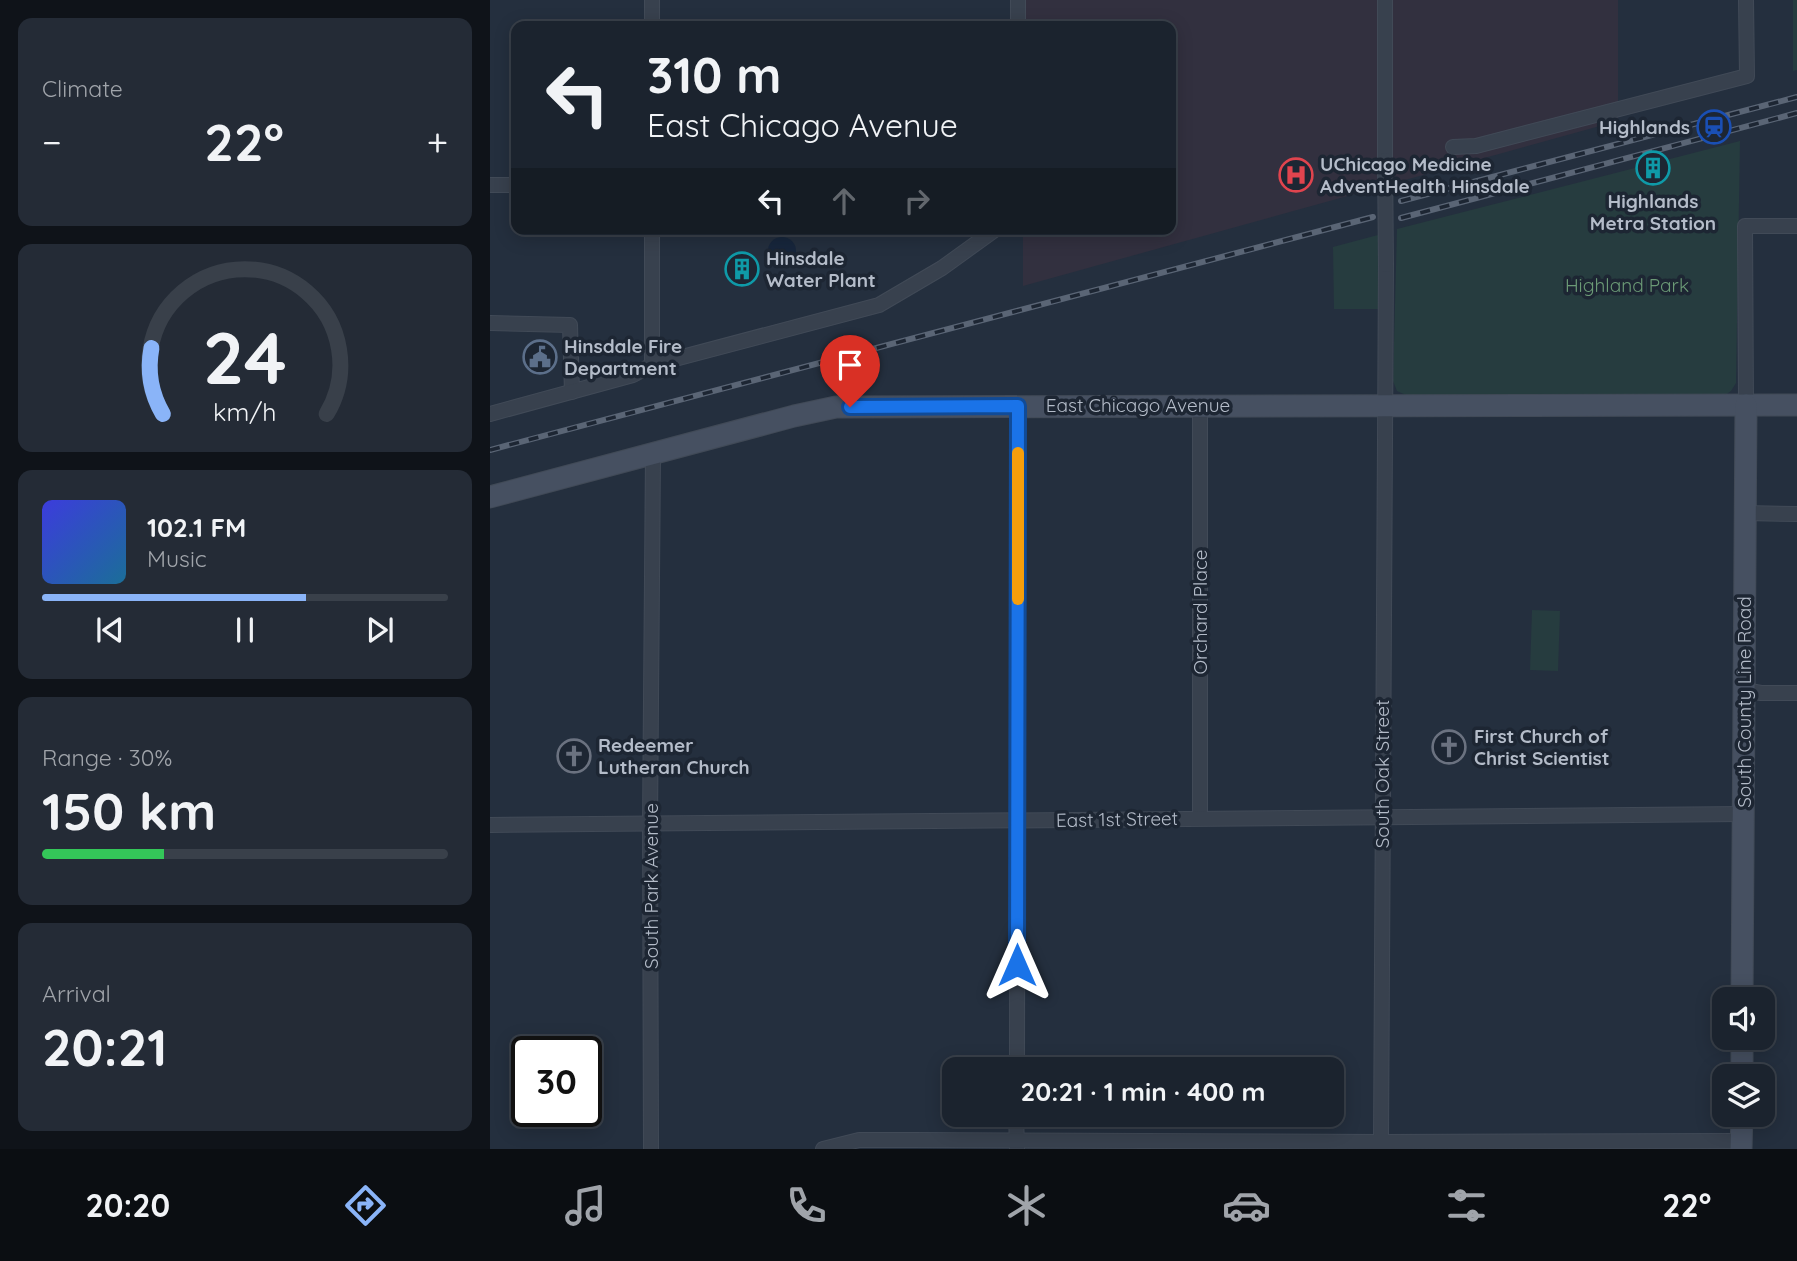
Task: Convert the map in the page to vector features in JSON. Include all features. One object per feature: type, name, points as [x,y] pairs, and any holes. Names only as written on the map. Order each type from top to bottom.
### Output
[{"type":"main road","name":"South County Line Road","points":[[1742,987],[1746,405]]},
{"type":"main road","name":"East Chicago Avenue","points":[[490,497],[794,416],[836,408],[1797,405]]},
{"type":"main road","points":[[1741,1145],[1742,1127]]},
{"type":"street","points":[[652,0],[652,21]]},
{"type":"street","points":[[1017,21],[1018,0]]},
{"type":"street","name":"South Oak Street","points":[[1381,1142],[1385,0]]},
{"type":"street","points":[[1453,146],[1476,146],[1747,76],[1746,0]]},
{"type":"street","points":[[490,185],[511,185]]},
{"type":"street","points":[[1746,405],[1745,226],[1797,226]]},
{"type":"street","points":[[652,235],[652,365]]},
{"type":"street","points":[[490,414],[633,375],[652,365],[879,305],[942,268],[988,235]]},
{"type":"street","points":[[490,323],[570,325],[572,392]]},
{"type":"street","name":"Orchard Place","points":[[1200,405],[1200,818]]},
{"type":"street","points":[[1017,1057],[1018,406]]},
{"type":"street","name":"South Park Avenue","points":[[652,1149],[650,824],[653,454]]},
{"type":"street","points":[[1745,513],[1797,514]]},
{"type":"street","points":[[1744,690],[1797,693]]},
{"type":"street","name":"East 1st Street","points":[[490,825],[1743,814]]},
{"type":"street","points":[[823,1149],[862,1140],[1179,1145],[1381,1142],[1741,1145]]},
{"type":"shaded area","name":"UChicago Medicine AdventHealth Hinsdale","points":[[1020,0],[1618,0],[1618,121],[1023,286],[1023,235],[1176,235],[1176,21],[1020,21]]},
{"type":"green space","points":[[1793,0],[1797,0],[1797,70],[1793,71]]},
{"type":"green space","name":"Highland Park","points":[[1740,141],[1736,383],[1731,391],[1724,396],[1408,396],[1397,391],[1393,381],[1397,229]]},
{"type":"green space","points":[[1378,235],[1379,309],[1334,309],[1333,247]]},
{"type":"green space","points":[[1532,610],[1560,611],[1558,671],[1530,670]]},
{"type":"water","points":[[782,237],[792,241],[796,251],[792,261],[782,265],[772,261],[768,251],[772,241]]},
{"type":"railway","points":[[1401,201],[1797,97]]},
{"type":"railway","points":[[1401,218],[1797,113]]},
{"type":"railway","points":[[490,450],[1373,217]]},
{"type":"slow traffic","points":[[1018,453],[1018,599]]},
{"type":"place","name":"Highlands","points":[[1714,127]]},
{"type":"place","name":"Highlands Metra Station","points":[[1653,168]]},
{"type":"place","name":"UChicago Medicine AdventHealth Hinsdale","points":[[1296,175]]},
{"type":"place","name":"Hinsdale Water Plant","points":[[742,269]]},
{"type":"place","name":"Hinsdale Fire Department","points":[[540,357]]},
{"type":"place","name":"First Church of Christ Scientist","points":[[1449,747]]},
{"type":"place","name":"Redeemer Lutheran Church","points":[[574,756]]},
{"type":"route","points":[[850,407],[1018,406],[1017,965]]}]
